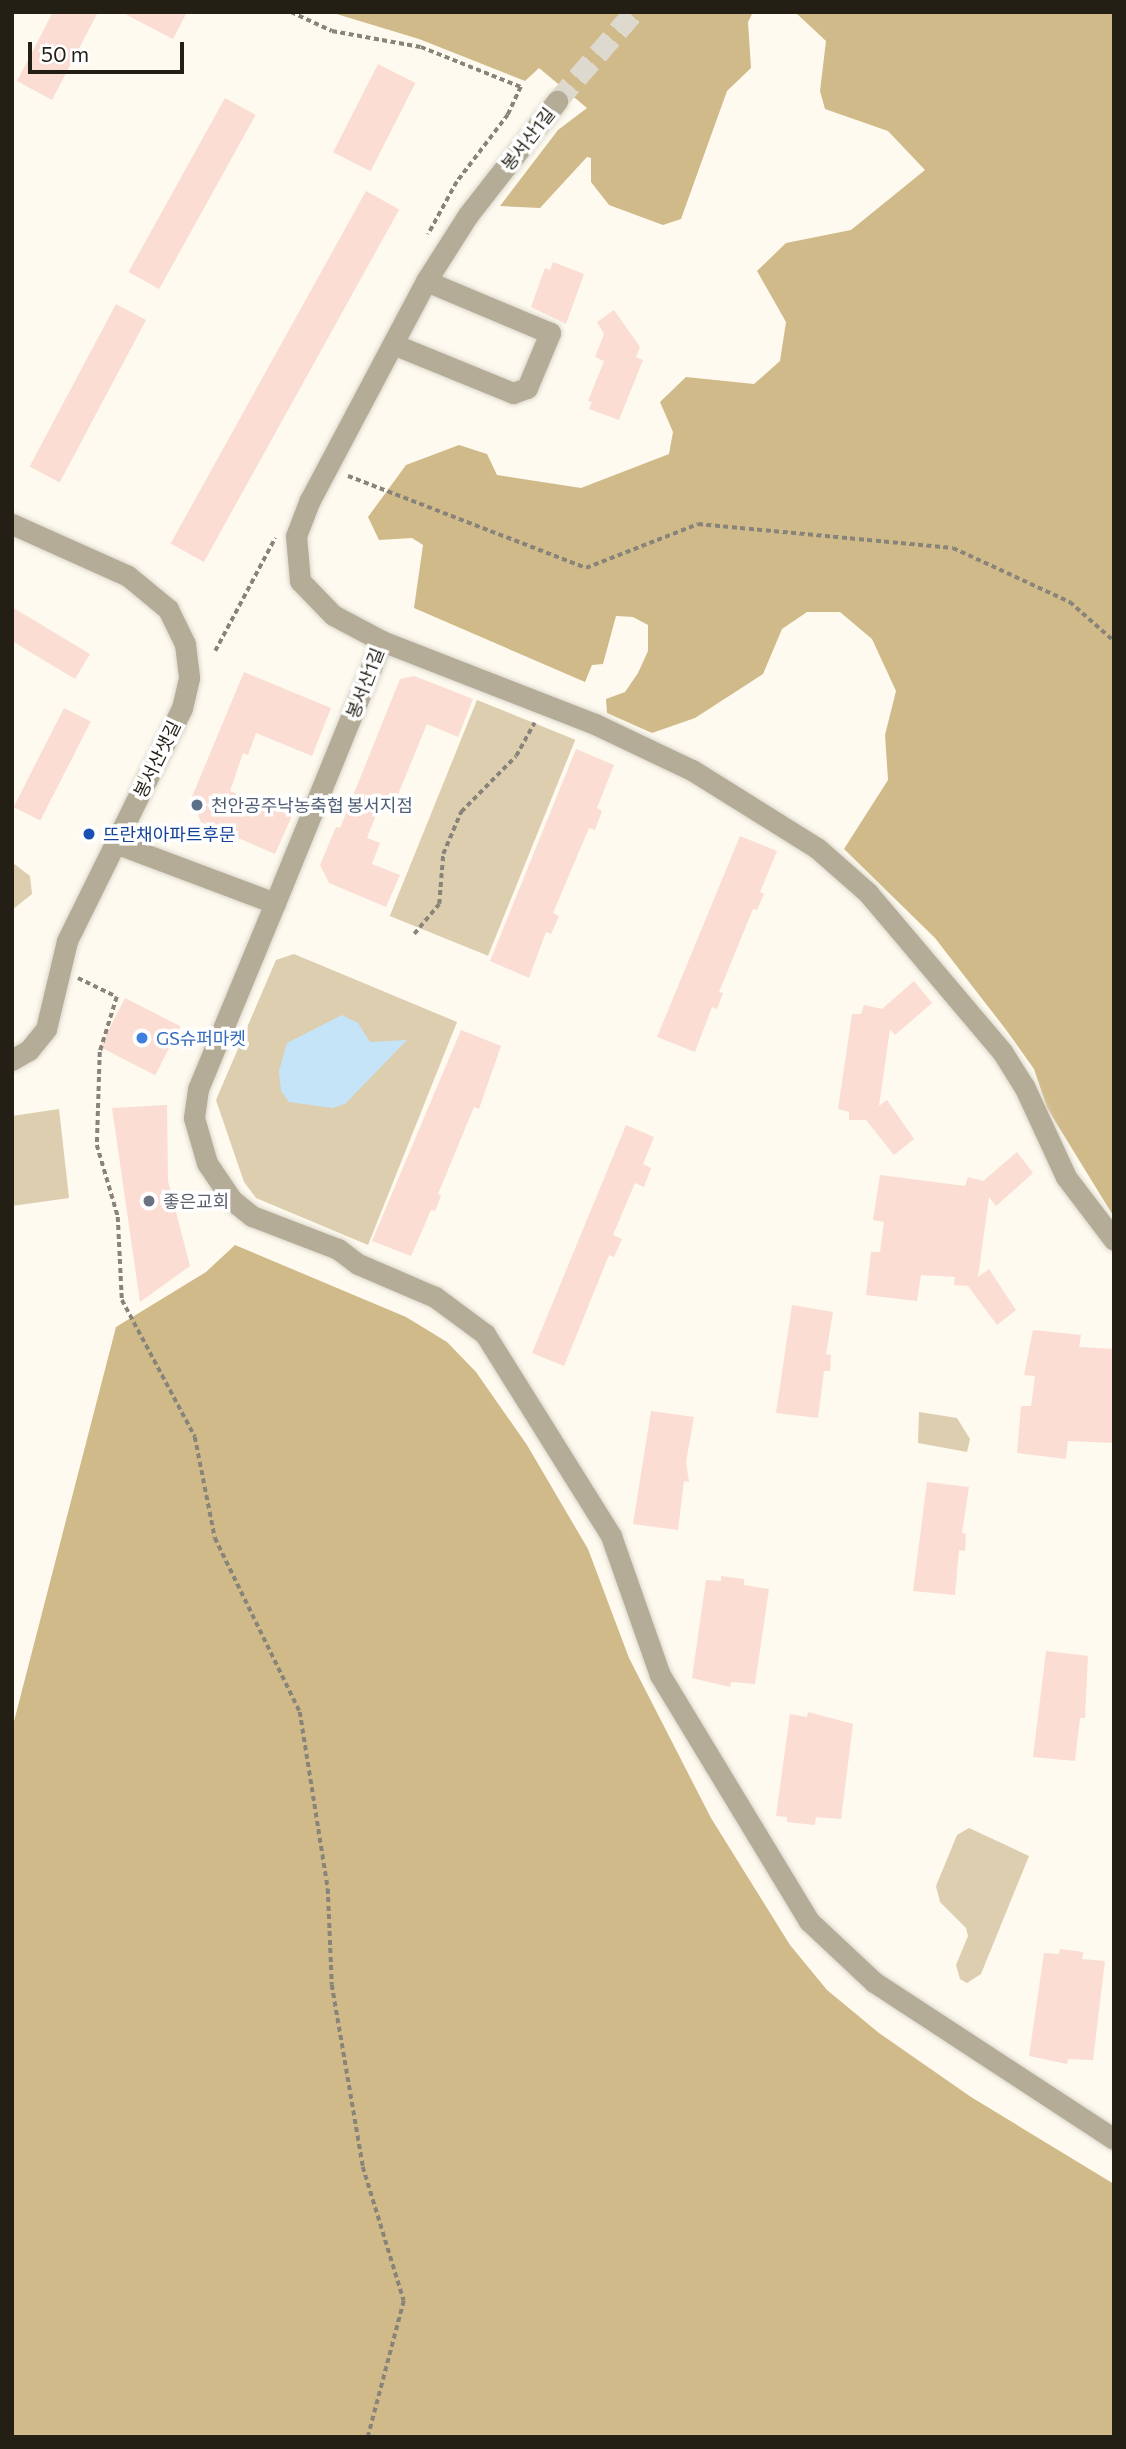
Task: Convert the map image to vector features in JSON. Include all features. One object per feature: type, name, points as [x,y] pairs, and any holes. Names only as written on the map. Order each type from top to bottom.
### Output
[{"type":"street","name":"봉서산1길","points":[[557,101],[468,215],[426,281],[310,500],[296,536],[300,581],[333,615],[382,641],[198,1089],[194,1118],[207,1163],[232,1200],[252,1216],[338,1249],[358,1264],[435,1297],[485,1334],[611,1536],[660,1675],[809,1921],[874,1982],[1114,2139]]},
{"type":"street","points":[[393,344],[513,393],[527,388],[550,333],[426,281]]},
{"type":"street","name":"봉서산샛길","points":[[12,524],[128,576],[168,609],[185,645],[189,678],[182,708],[67,940],[46,1029],[29,1050],[12,1060]]},
{"type":"street","points":[[382,641],[595,724],[692,771],[817,848],[868,894],[1003,1053],[1024,1086],[1066,1177],[1114,1240]]},
{"type":"street","points":[[115,843],[275,903]]},
{"type":"path","points":[[291,12],[332,31],[421,47],[520,87]]},
{"type":"path","points":[[348,476],[586,568],[698,524],[953,548],[1070,602],[1114,641]]},
{"type":"path","points":[[414,934],[439,904],[443,854],[461,812],[516,756],[537,714]]},
{"type":"path","points":[[76,976],[117,997],[100,1052],[97,1145],[118,1217],[122,1300],[195,1437],[215,1538],[300,1712],[328,1889],[331,1985],[363,2167],[404,2301],[368,2437]]},
{"type":"shaded area","points":[[330,12],[753,12],[748,22],[751,68],[727,91],[681,219],[663,225],[609,205],[591,182],[591,158],[587,157],[540,208],[500,206],[558,130],[587,108],[539,68],[525,81],[419,39]]},
{"type":"shaded area","points":[[795,12],[1114,12],[1114,1217],[1047,1108],[1034,1069],[1007,1031],[935,938],[844,849],[888,780],[885,735],[896,691],[872,639],[840,612],[807,612],[782,629],[763,674],[695,718],[652,733],[607,713],[606,699],[625,692],[638,673],[648,651],[648,625],[633,617],[616,616],[603,664],[592,665],[585,682],[414,608],[423,545],[412,538],[379,540],[368,517],[406,465],[459,445],[487,454],[497,475],[581,488],[669,454],[673,432],[660,402],[686,377],[754,384],[780,361],[786,322],[757,271],[786,243],[851,230],[925,170],[888,131],[825,109],[820,91],[826,41]]},
{"type":"shaded area","points":[[477,700],[575,740],[488,956],[390,916]]},
{"type":"shaded area","points":[[13,863],[30,876],[32,894],[12,910]]},
{"type":"shaded area","points":[[294,954],[457,1022],[368,1245],[256,1198],[244,1182],[216,1100],[276,960]]},
{"type":"shaded area","points":[[59,1109],[69,1198],[12,1206],[12,1116]]},
{"type":"shaded area","points":[[235,1245],[406,1317],[447,1342],[476,1372],[527,1445],[588,1549],[629,1658],[711,1818],[790,1945],[827,1990],[879,2033],[971,2097],[1114,2184],[1114,2437],[12,2437],[12,1729],[116,1327],[206,1272]]},
{"type":"shaded area","points":[[919,1412],[957,1418],[970,1439],[967,1452],[918,1443]]},
{"type":"shaded area","points":[[969,1828],[1029,1856],[981,1974],[967,1983],[960,1979],[956,1965],[968,1936],[966,1928],[940,1902],[936,1886],[957,1835]]},
{"type":"water","points":[[342,1015],[358,1023],[370,1042],[407,1040],[345,1104],[332,1108],[289,1102],[281,1091],[279,1071],[287,1043]]},
{"type":"building","points":[[53,12],[98,12],[52,100],[17,81]]},
{"type":"building","points":[[121,12],[187,12],[173,39]]},
{"type":"building","points":[[378,64],[415,83],[370,171],[333,152]]},
{"type":"building","points":[[225,98],[256,115],[159,289],[129,272]]},
{"type":"building","points":[[366,191],[399,209],[204,562],[171,543]]},
{"type":"building","points":[[553,262],[584,274],[566,324],[531,307],[545,268],[550,270]]},
{"type":"building","points":[[116,304],[146,320],[60,482],[30,466]]},
{"type":"building","points":[[614,310],[640,347],[636,357],[643,360],[619,420],[589,409],[592,402],[588,401],[604,361],[595,357],[604,334],[597,322]]},
{"type":"building","points":[[12,607],[90,654],[75,679],[12,641]]},
{"type":"building","points":[[244,672],[331,708],[312,756],[256,733],[248,755],[243,753],[230,791],[292,816],[275,854],[201,822],[191,799]]},
{"type":"building","points":[[414,676],[473,699],[458,737],[427,724],[392,809],[380,805],[367,838],[380,843],[372,864],[400,875],[386,907],[329,883],[320,865],[336,827],[340,828],[400,679]]},
{"type":"building","points":[[64,708],[91,722],[40,821],[14,807]]},
{"type":"building","points":[[576,749],[614,765],[597,808],[602,811],[595,830],[589,828],[553,913],[559,916],[551,934],[546,932],[529,978],[490,961]]},
{"type":"building","points":[[740,836],[777,851],[760,892],[764,894],[757,910],[753,909],[719,992],[723,993],[717,1009],[712,1007],[695,1052],[657,1037]]},
{"type":"building","points":[[914,981],[932,1003],[895,1035],[890,1029],[879,1106],[887,1100],[914,1139],[894,1155],[866,1120],[849,1120],[849,1112],[838,1109],[852,1014],[861,1014],[864,1005],[882,1009]]},
{"type":"building","name":"GS슈퍼마켓","points":[[125,998],[180,1026],[155,1075],[100,1047]]},
{"type":"building","points":[[461,1030],[501,1046],[479,1109],[474,1107],[438,1194],[441,1196],[435,1211],[431,1210],[411,1256],[372,1241]]},
{"type":"building","name":"좋은교회","points":[[167,1105],[168,1181],[190,1266],[140,1302],[112,1108]]},
{"type":"building","points":[[626,1125],[654,1137],[643,1164],[651,1168],[644,1187],[635,1183],[613,1235],[622,1239],[614,1257],[609,1255],[564,1366],[532,1353]]},
{"type":"building","points":[[1017,1152],[1033,1173],[996,1206],[989,1197],[978,1277],[989,1269],[1016,1310],[997,1325],[968,1286],[954,1285],[955,1277],[921,1275],[917,1301],[866,1295],[871,1252],[880,1252],[884,1222],[873,1220],[880,1175],[965,1186],[968,1177],[983,1181]]},
{"type":"building","points":[[792,1305],[833,1312],[826,1354],[831,1355],[830,1371],[824,1371],[818,1418],[776,1413]]},
{"type":"building","points":[[1033,1330],[1081,1335],[1079,1347],[1114,1349],[1114,1443],[1068,1441],[1066,1459],[1017,1453],[1021,1406],[1031,1406],[1035,1376],[1024,1375]]},
{"type":"building","points":[[651,1411],[694,1417],[686,1462],[689,1482],[684,1481],[678,1530],[633,1524]]},
{"type":"building","points":[[927,1482],[969,1487],[962,1533],[966,1534],[965,1551],[959,1550],[955,1595],[913,1591]]},
{"type":"building","points":[[721,1576],[744,1579],[744,1585],[769,1589],[755,1684],[731,1682],[730,1687],[692,1678],[706,1580],[721,1581]]},
{"type":"building","points":[[1046,1651],[1088,1656],[1085,1718],[1080,1718],[1075,1761],[1033,1757]]},
{"type":"building","points":[[808,1712],[853,1724],[841,1819],[816,1817],[815,1825],[787,1822],[787,1817],[776,1816],[790,1714],[807,1717]]},
{"type":"building","points":[[1060,1949],[1083,1952],[1082,1959],[1105,1961],[1093,2060],[1068,2059],[1067,2064],[1029,2056],[1044,1953],[1059,1954]]},
{"type":"tunnel","points":[[557,101],[634,12]]},
{"type":"place","name":"천안공주낙농축협 봉서지점","points":[[197,805]]},
{"type":"place","name":"뜨란채아파트후문","points":[[89,834]]},
{"type":"place","name":"GS슈퍼마켓","points":[[142,1038]]},
{"type":"place","name":"좋은교회","points":[[149,1201]]}]
